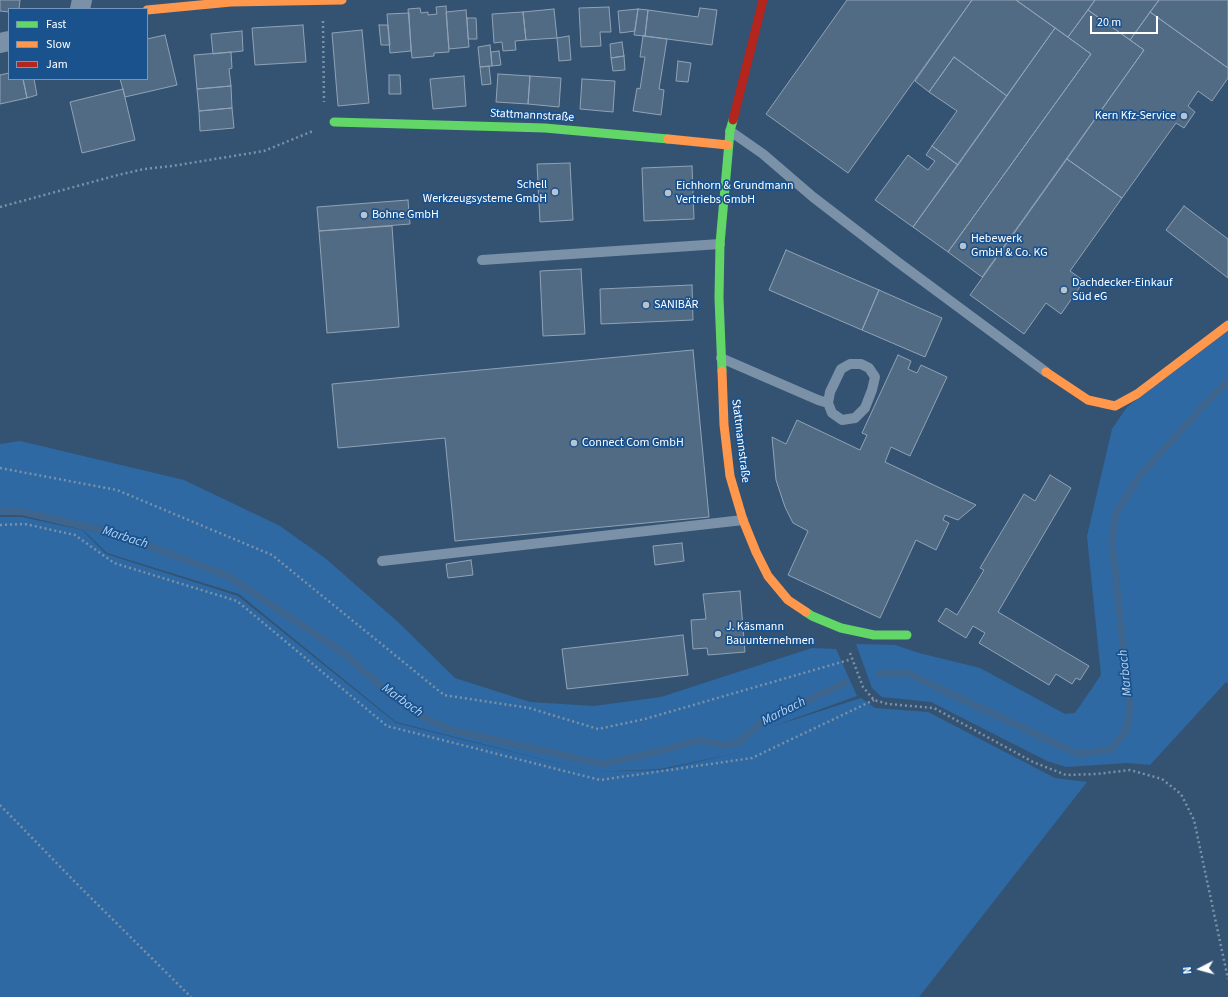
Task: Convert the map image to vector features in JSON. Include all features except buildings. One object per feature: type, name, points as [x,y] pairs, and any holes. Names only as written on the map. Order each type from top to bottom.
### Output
[{"type":"street","points":[[148,10],[231,2],[342,0]]},
{"type":"street","name":"Stattmannstraße","points":[[763,0],[730,131],[720,244],[719,298],[721,358],[724,425],[730,476],[743,520],[756,552],[768,576],[788,600],[812,616],[841,628],[874,635],[907,635]]},
{"type":"street","name":"Stattmannstraße","points":[[334,122],[545,128],[728,145]]},
{"type":"street","points":[[1046,372],[1088,400],[1115,406],[1137,394],[1228,325]]},
{"type":"lane","points":[[730,131],[763,154],[813,197],[895,260],[1046,372]]},
{"type":"lane","points":[[482,260],[720,244]]},
{"type":"lane","points":[[721,358],[828,403],[832,413],[842,420],[855,418],[864,408],[872,390],[875,377],[869,368],[861,364],[850,364],[841,369],[830,392],[828,403]]},
{"type":"lane","points":[[382,561],[743,520]]},
{"type":"path","points":[[0,207],[118,174],[264,151],[334,122],[324,105],[323,0]]},
{"type":"path","points":[[0,468],[117,490],[272,555],[444,696],[529,708],[598,729],[645,719],[852,659]]},
{"type":"path","points":[[0,525],[25,524],[74,535],[114,563],[237,601],[387,726],[600,780],[752,758],[874,700]]},
{"type":"path","points":[[841,628],[863,687],[874,700],[888,704],[934,708],[1033,762],[1066,775],[1097,774],[1130,770],[1162,779],[1180,794],[1194,820],[1228,979]]},
{"type":"path","points":[[0,805],[191,997]]},
{"type":"shaded area","points":[[1228,331],[1228,684],[1226,682],[1150,765],[1127,763],[1066,767],[1047,761],[931,702],[882,697],[872,688],[856,644],[895,645],[919,653],[980,668],[1065,714],[1075,713],[1101,675],[1087,536],[1112,429],[1127,407]]},
{"type":"shaded area","points":[[20,441],[184,480],[280,526],[325,558],[398,622],[455,678],[530,702],[594,706],[661,697],[812,648],[836,649],[857,696],[771,727],[861,698],[875,708],[928,712],[1055,778],[1087,782],[919,997],[0,997],[0,517],[22,517],[82,530],[106,554],[238,596],[396,723],[593,772],[396,722],[239,594],[107,553],[83,530],[23,515],[0,515],[0,444]],"holes":[[[742,752],[661,770],[593,772],[660,769]]]},
{"type":"waterway","name":"Marbach","points":[[879,674],[907,673],[1078,754],[1110,750],[1126,731],[1130,709],[1112,542],[1116,513],[1138,478],[1217,391],[1228,382]]},
{"type":"waterway","name":"Marbach","points":[[0,511],[24,512],[118,534],[228,576],[345,654],[388,693],[418,715],[452,730],[602,764],[660,751],[699,740],[723,745],[738,743],[760,723],[846,682]]},
{"type":"traffic: fast","points":[[722,371],[719,298],[720,244],[730,131],[733,120]]},
{"type":"traffic: fast","points":[[334,122],[545,128],[668,139]]},
{"type":"traffic: fast","points":[[806,612],[841,628],[874,635],[907,635]]},
{"type":"traffic: slow","points":[[148,10],[231,2],[342,0]]},
{"type":"traffic: slow","points":[[668,139],[728,145]]},
{"type":"traffic: slow","points":[[1046,372],[1088,400],[1115,406],[1137,394],[1228,325]]},
{"type":"traffic: slow","points":[[722,371],[724,425],[730,476],[743,520],[768,576],[788,600],[806,612]]},
{"type":"traffic: jam","points":[[733,120],[763,0]]},
{"type":"place","name":"Kern Kfz-Service","points":[[1184,116]]},
{"type":"place","name":"Schell Werkzeugsysteme GmbH","points":[[555,192]]},
{"type":"place","name":"Eichhorn & Grundmann Vertriebs GmbH","points":[[668,193]]},
{"type":"place","name":"Bohne GmbH","points":[[364,215]]},
{"type":"place","name":"Hebewerk GmbH & Co. KG","points":[[963,246]]},
{"type":"place","name":"Dachdecker-Einkauf Süd eG","points":[[1064,290]]},
{"type":"place","name":"SANIBÄR","points":[[646,305]]},
{"type":"place","name":"Connect Com GmbH","points":[[574,443]]},
{"type":"place","name":"J. Käsmann Bauunternehmen","points":[[718,634]]}]
